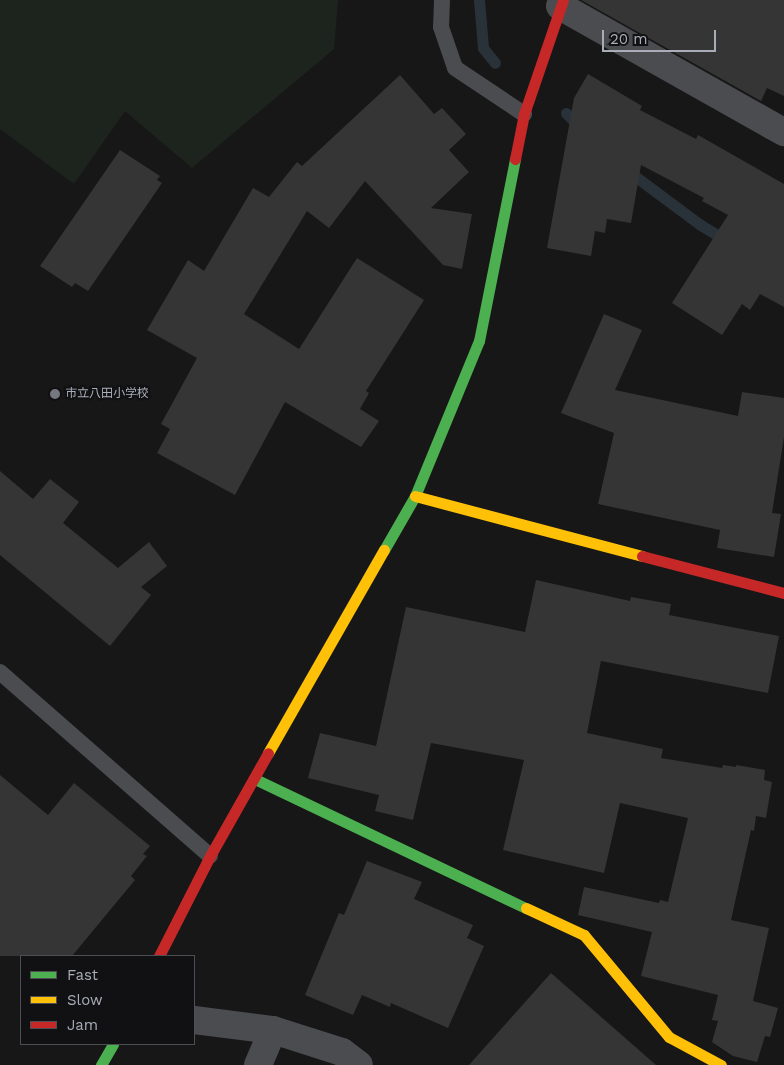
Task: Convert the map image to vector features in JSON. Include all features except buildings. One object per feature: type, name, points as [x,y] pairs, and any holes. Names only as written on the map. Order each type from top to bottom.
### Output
[{"type":"street","points":[[160,955],[210,856],[415,496],[479,341],[524,114],[561,3],[784,132]]},
{"type":"street","points":[[415,496],[784,593]]},
{"type":"street","points":[[255,778],[584,934],[669,1037],[721,1065]]},
{"type":"street","points":[[195,1020],[273,1030],[342,1052],[359,1065]]},
{"type":"street","points":[[258,1065],[273,1030]]},
{"type":"street","points":[[101,1065],[112,1045]]},
{"type":"lane","points":[[442,0],[441,26],[455,68],[524,114]]},
{"type":"lane","points":[[0,672],[210,856]]},
{"type":"shaded area","points":[[0,0],[338,0],[334,49],[192,168],[125,111],[74,184],[0,129]]},
{"type":"waterway","points":[[479,0],[483,48],[495,63]]},
{"type":"waterway","points":[[566,113],[581,128]]},
{"type":"waterway","points":[[628,171],[699,224],[729,242]]},
{"type":"traffic: fast","points":[[384,550],[415,496],[479,341],[515,159]]},
{"type":"traffic: fast","points":[[255,779],[526,908]]},
{"type":"traffic: fast","points":[[101,1065],[112,1045]]},
{"type":"traffic: slow","points":[[415,496],[642,556]]},
{"type":"traffic: slow","points":[[268,753],[384,550]]},
{"type":"traffic: slow","points":[[526,908],[584,935],[669,1037],[721,1065]]},
{"type":"traffic: jam","points":[[515,159],[524,114],[563,0]]},
{"type":"traffic: jam","points":[[642,556],[784,593]]},
{"type":"traffic: jam","points":[[160,955],[210,856],[268,753]]},
{"type":"place","name":"市立八田小学校","points":[[55,394]]}]
